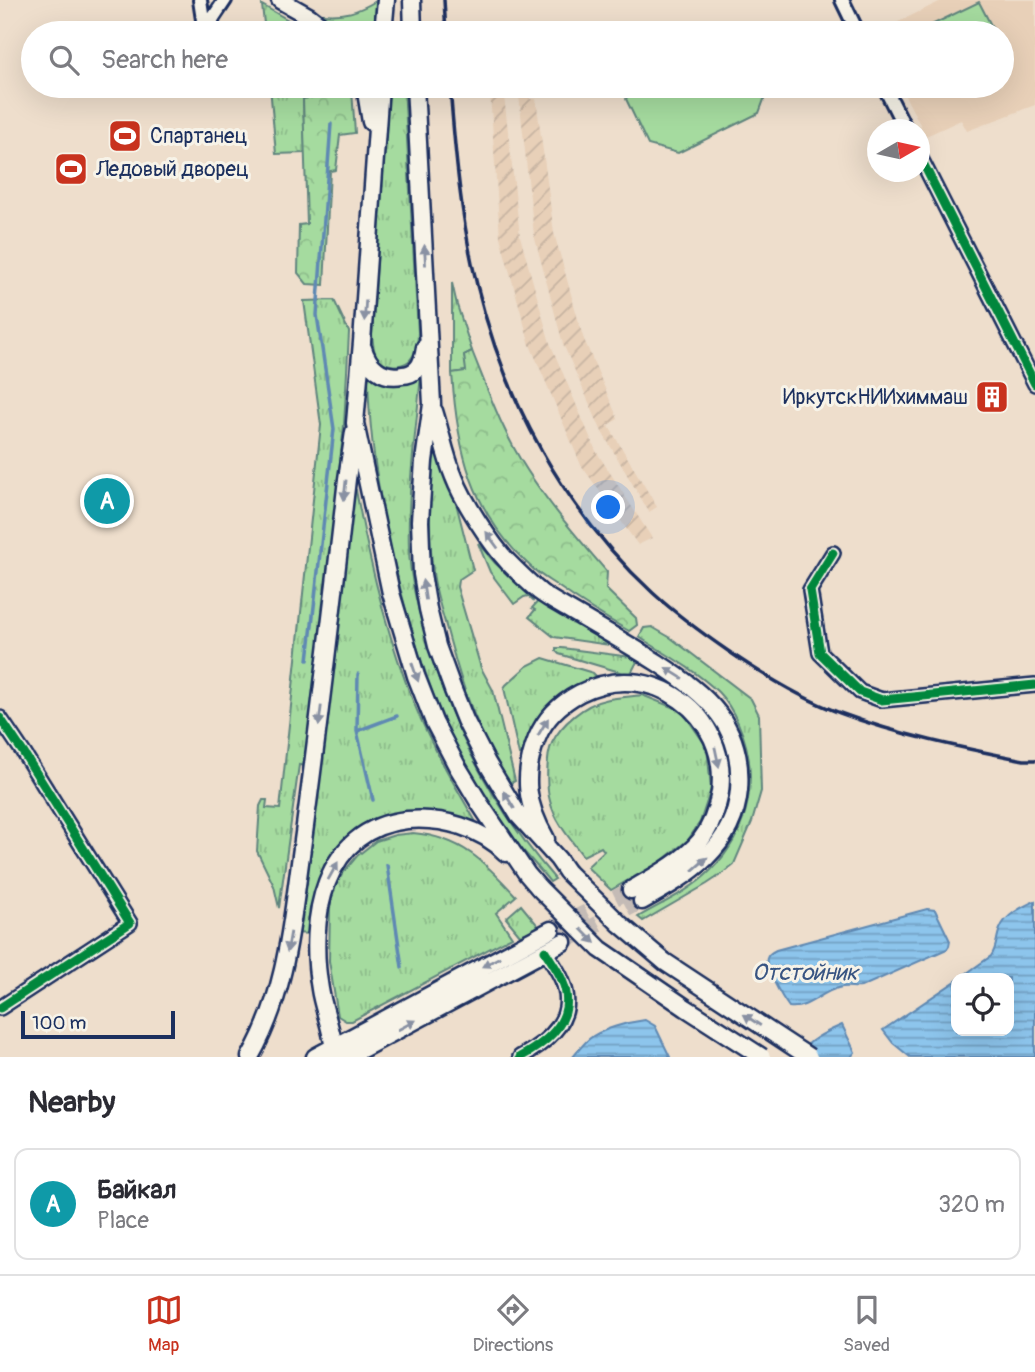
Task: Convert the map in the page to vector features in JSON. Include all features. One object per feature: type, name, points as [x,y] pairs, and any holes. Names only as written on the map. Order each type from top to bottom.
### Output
[{"type":"main road","points":[[280,0],[315,21]]},
{"type":"main road","points":[[384,21],[386,0]]},
{"type":"main road","points":[[412,0],[413,21]]},
{"type":"main road","points":[[367,98],[374,169]]},
{"type":"main road","points":[[250,1057],[274,1006],[290,936],[315,760],[346,479],[355,423],[379,98]]},
{"type":"main road","points":[[416,98],[432,404],[422,483],[420,547],[425,593],[437,646],[465,720],[519,816],[562,866],[621,924],[664,962],[809,1057]]},
{"type":"main road","points":[[362,342],[368,360],[380,372],[392,376],[409,374],[421,363],[428,324]]},
{"type":"main road","points":[[432,404],[455,480],[507,561],[540,592],[684,680],[713,708],[730,733],[738,761],[739,780],[735,812],[715,849],[693,870],[637,895],[695,846],[705,834],[713,818],[719,795],[716,749],[708,729],[689,705],[650,685],[635,682],[605,683],[563,703],[545,722],[531,754],[527,792],[542,833],[562,866]]},
{"type":"main road","points":[[355,423],[388,580],[416,676],[434,722],[457,766],[527,874]]},
{"type":"main road","points":[[334,1051],[323,1008],[316,952],[317,920],[328,878],[339,859],[364,835],[386,825],[408,820],[427,820],[474,831],[495,844],[600,949],[762,1057]]},
{"type":"main road","points":[[315,1057],[334,1051],[349,1038],[557,936],[545,951],[347,1057]]},
{"type":"main road","points":[[323,1008],[333,1031],[340,1037],[349,1038]]},
{"type":"street","points":[[200,0],[204,21]]},
{"type":"street","points":[[212,21],[225,0]]},
{"type":"street","points":[[842,0],[852,21]]},
{"type":"street","points":[[890,98],[900,119]]},
{"type":"street","points":[[930,179],[1035,384]]},
{"type":"street","points":[[833,553],[810,590],[820,653],[860,692],[882,699],[1035,685]]},
{"type":"street","points":[[0,718],[130,923],[0,1008]]},
{"type":"street","points":[[520,1057],[554,1034],[565,1015],[568,998],[562,979],[545,951]]},
{"type":"shaded area","points":[[943,0],[1035,0],[1035,105],[967,131],[961,120],[930,134],[930,119],[917,119],[906,98],[1014,98],[1014,21],[900,21]]},
{"type":"shaded area","points":[[490,98],[504,98],[520,236],[550,343],[596,451],[652,538],[638,545],[581,465],[530,345],[500,237]]},
{"type":"shaded area","points":[[519,98],[536,99],[554,233],[583,337],[618,419],[608,425],[657,507],[649,512],[602,432],[563,344],[534,235]]},
{"type":"green space","points":[[376,1],[375,21],[330,21],[322,14],[351,12]]},
{"type":"green space","points":[[979,2],[989,21],[940,21]]},
{"type":"green space","points":[[262,5],[290,21],[264,21]]},
{"type":"green space","points":[[271,98],[308,98],[303,99],[305,153],[276,154]]},
{"type":"green space","points":[[353,98],[355,133],[340,135],[336,170],[330,171],[324,285],[307,284],[298,273],[299,225],[307,224],[303,99]]},
{"type":"green space","points":[[388,98],[405,98],[417,345],[409,361],[391,365],[381,361],[376,355],[372,335]]},
{"type":"green space","points":[[765,98],[759,113],[678,153],[648,145],[626,99]]},
{"type":"green space","points":[[452,283],[472,351],[464,355],[467,371],[452,373]]},
{"type":"green space","points":[[334,300],[349,332],[344,425],[306,766],[299,765],[279,908],[274,886],[257,851],[260,806],[263,800],[267,800],[266,808],[280,809],[321,425],[304,301]]},
{"type":"green space","points":[[472,351],[503,427],[518,456],[555,509],[607,572],[606,589],[636,618],[637,625],[629,631],[533,569],[510,545],[481,502],[463,454],[452,373],[466,371],[464,355]]},
{"type":"green space","points":[[368,374],[387,385],[402,385],[421,374],[409,527],[411,571],[420,616],[436,672],[461,735],[512,824],[555,879],[550,882],[512,837],[481,790],[446,725],[427,677],[406,610],[385,523],[371,434]]},
{"type":"green space","points":[[435,452],[440,454],[456,503],[473,570],[458,580],[457,587],[481,668],[493,690],[515,781],[511,783],[494,756],[472,710],[437,594],[431,557],[430,527]]},
{"type":"green space","points":[[352,488],[356,490],[380,597],[413,701],[444,766],[480,829],[447,819],[357,835],[310,934],[296,933]]},
{"type":"green space","points":[[478,543],[495,563],[534,598],[533,601],[528,596],[514,604],[490,572]]},
{"type":"green space","points":[[540,599],[610,641],[609,645],[554,637],[529,617],[535,610],[532,608]]},
{"type":"green space","points":[[652,627],[671,638],[751,699],[759,715],[761,791],[752,822],[734,864],[707,884],[643,921],[638,917],[694,885],[724,856],[743,820],[750,782],[745,742],[730,707],[718,692],[700,677],[639,637],[644,628]]},
{"type":"green space","points":[[556,648],[639,658],[630,675],[559,654]]},
{"type":"green space","points":[[543,658],[596,676],[566,692],[551,704],[538,721],[525,750],[519,755],[504,688],[527,666]]},
{"type":"green space","points":[[642,695],[682,711],[707,747],[711,789],[700,822],[688,840],[660,862],[611,890],[587,867],[604,851],[601,847],[583,856],[556,816],[548,788],[549,756],[556,736],[567,722],[582,710],[605,700]]},
{"type":"green space","points":[[413,833],[430,835],[459,846],[482,862],[505,884],[516,896],[496,913],[512,937],[352,1021],[346,1021],[338,1016],[329,961],[333,890],[357,856],[376,841]]},
{"type":"green space","points":[[521,905],[540,928],[520,935],[506,918]]},
{"type":"water","points":[[1035,901],[1035,1057],[910,1057],[893,1043],[883,1030],[951,984],[951,1036],[1014,1036],[1014,973],[967,973],[991,956],[1002,924]]},
{"type":"water","name":"Отстойник","points":[[927,909],[935,910],[950,941],[947,949],[861,987],[841,987],[802,1006],[789,1007],[771,975],[767,958],[776,950]]},
{"type":"water","points":[[645,1020],[655,1026],[670,1057],[573,1057],[594,1035],[623,1024]]},
{"type":"water","points":[[842,1025],[855,1052],[851,1057],[797,1057],[811,1042]]},
{"type":"waterway","points":[[308,660],[334,429],[317,315],[331,124]]},
{"type":"waterway","points":[[358,674],[357,731],[373,800]]},
{"type":"waterway","points":[[357,731],[397,716]]},
{"type":"waterway","points":[[387,865],[402,967]]},
{"type":"tunnel","points":[[551,930],[631,890]]},
{"type":"tunnel","points":[[563,942],[642,901]]},
{"type":"railway","points":[[444,0],[445,21]]},
{"type":"railway","points":[[451,98],[467,236],[477,285],[504,371],[542,452],[566,491],[621,561],[653,593],[699,631],[755,669],[811,700],[862,721],[908,734],[954,746],[1035,760]]},
{"type":"cycle path","points":[[930,177],[1035,384]]},
{"type":"cycle path","points":[[833,553],[810,590],[820,653],[860,692],[882,700],[1035,685]]},
{"type":"cycle path","points":[[0,718],[130,923],[0,1008]]},
{"type":"cycle path","points":[[520,1057],[551,1035],[564,1016],[566,993],[562,980],[545,951]]},
{"type":"place","name":"Спартанец","points":[[125,136]]},
{"type":"place","name":"Ледовый дворец","points":[[71,169]]},
{"type":"place","name":"ИркутскНИИхиммаш","points":[[992,397]]},
{"type":"place","name":"Байкал","points":[[107,501]]}]
